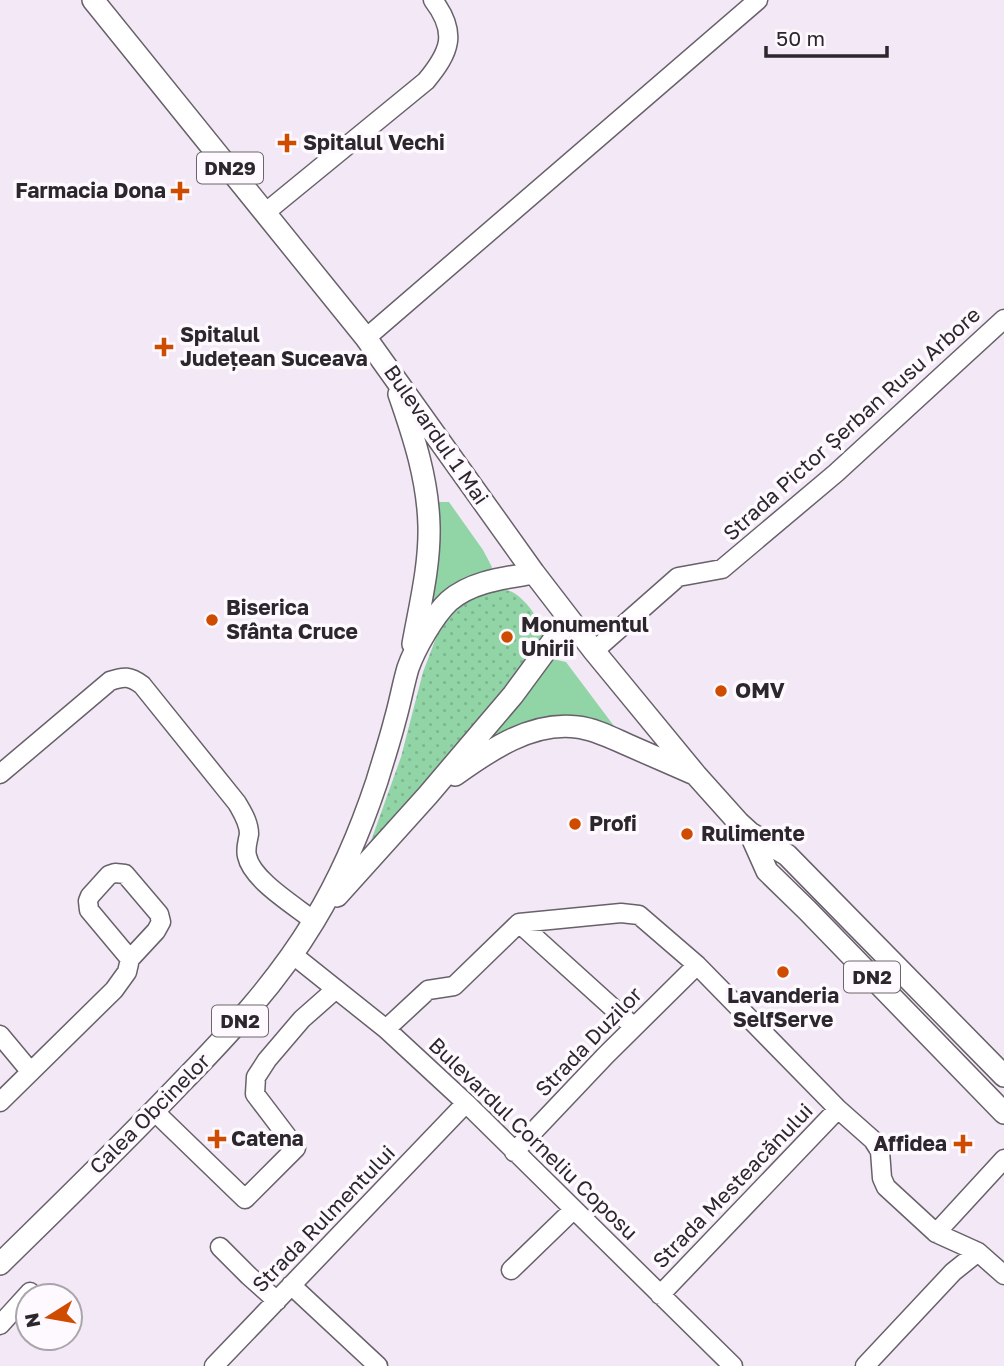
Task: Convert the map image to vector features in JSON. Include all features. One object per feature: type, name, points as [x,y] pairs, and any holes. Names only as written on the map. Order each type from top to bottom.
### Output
[{"type":"main road","name":"Bulevardul 1 Mai","points":[[93,0],[366,338],[534,573],[696,775]]},
{"type":"main road","name":"DN29","points":[[389,368],[414,437],[424,474],[429,528],[426,572],[409,666]]},
{"type":"main road","name":"Calea Obcinelor","points":[[0,1264],[234,1028],[292,954],[339,875],[360,827],[391,733],[409,666],[438,613],[450,600],[475,585],[534,573]]},
{"type":"main road","name":"Calea Obcinelor","points":[[314,921],[428,795],[513,695],[569,619]]},
{"type":"main road","name":"DN2","points":[[428,795],[484,754],[510,740],[536,731],[564,727],[578,727],[596,732],[696,775],[750,833],[787,855],[1004,1076]]},
{"type":"main road","name":"DN2","points":[[750,833],[766,871],[1004,1113]]},
{"type":"street","points":[[266,212],[426,81],[439,65],[447,50],[448,34],[443,13],[433,0]]},
{"type":"street","points":[[366,338],[758,0]]},
{"type":"street","name":"Strada Pictor Șerban Rusu Arbore","points":[[594,650],[678,577],[722,569],[836,473],[1004,319]]},
{"type":"street","points":[[0,774],[110,681],[122,676],[132,678],[142,685],[237,803],[247,820],[249,832],[245,852],[258,877],[314,921]]},
{"type":"street","points":[[0,1102],[114,989],[127,972],[131,959],[161,922],[159,914],[125,874],[115,873],[109,875],[90,896],[89,910],[131,959]]},
{"type":"street","points":[[386,1029],[428,990],[454,986],[519,923],[621,914],[639,915],[696,965],[838,1109],[873,1140],[880,1151],[882,1178],[886,1187],[936,1233],[978,1252],[1004,1276]]},
{"type":"street","points":[[519,923],[634,1027]]},
{"type":"street","name":"Bulevardul Corneliu Coposu","points":[[292,954],[386,1029],[733,1366]]},
{"type":"street","name":"Strada Duzilor","points":[[514,1152],[696,965]]},
{"type":"street","points":[[154,1111],[245,1199],[296,1148],[255,1094],[256,1077],[267,1059],[302,1019],[336,989]]},
{"type":"street","points":[[0,1035],[30,1071]]},
{"type":"street","name":"Strada Rulmentului","points":[[214,1366],[466,1104]]},
{"type":"street","name":"Strada Mesteacănului","points":[[660,1295],[838,1109]]},
{"type":"street","points":[[936,1233],[1004,1159]]},
{"type":"street","points":[[511,1270],[573,1210]]},
{"type":"street","points":[[220,1247],[277,1301]]},
{"type":"street","points":[[865,1366],[953,1272],[978,1252]]},
{"type":"street","points":[[291,1285],[378,1366]]},
{"type":"street","points":[[0,1325],[14,1310]]},
{"type":"green space","points":[[437,502],[449,502],[492,567],[489,572],[451,588],[432,601]]},
{"type":"green space","points":[[487,590],[510,591],[522,599],[541,627],[543,641],[491,710],[424,782],[367,852],[401,757],[423,672],[444,617],[464,598]]},
{"type":"green space","points":[[553,659],[566,662],[617,730],[595,722],[470,757],[514,711]]},
{"type":"place","name":"Spitalul Vechi","points":[[287,143]]},
{"type":"place","name":"Farmacia Dona","points":[[180,191]]},
{"type":"place","name":"Spitalul Județean Suceava","points":[[164,347]]},
{"type":"place","name":"Biserica Sfânta Cruce","points":[[212,620]]},
{"type":"place","name":"Monumentul Unirii","points":[[507,637]]},
{"type":"place","name":"OMV","points":[[721,691]]},
{"type":"place","name":"Profi","points":[[575,824]]},
{"type":"place","name":"Rulimente","points":[[687,834]]},
{"type":"place","name":"Lavanderia SelfServe","points":[[783,972]]},
{"type":"place","name":"Catena","points":[[217,1139]]},
{"type":"place","name":"Affidea","points":[[963,1144]]}]
